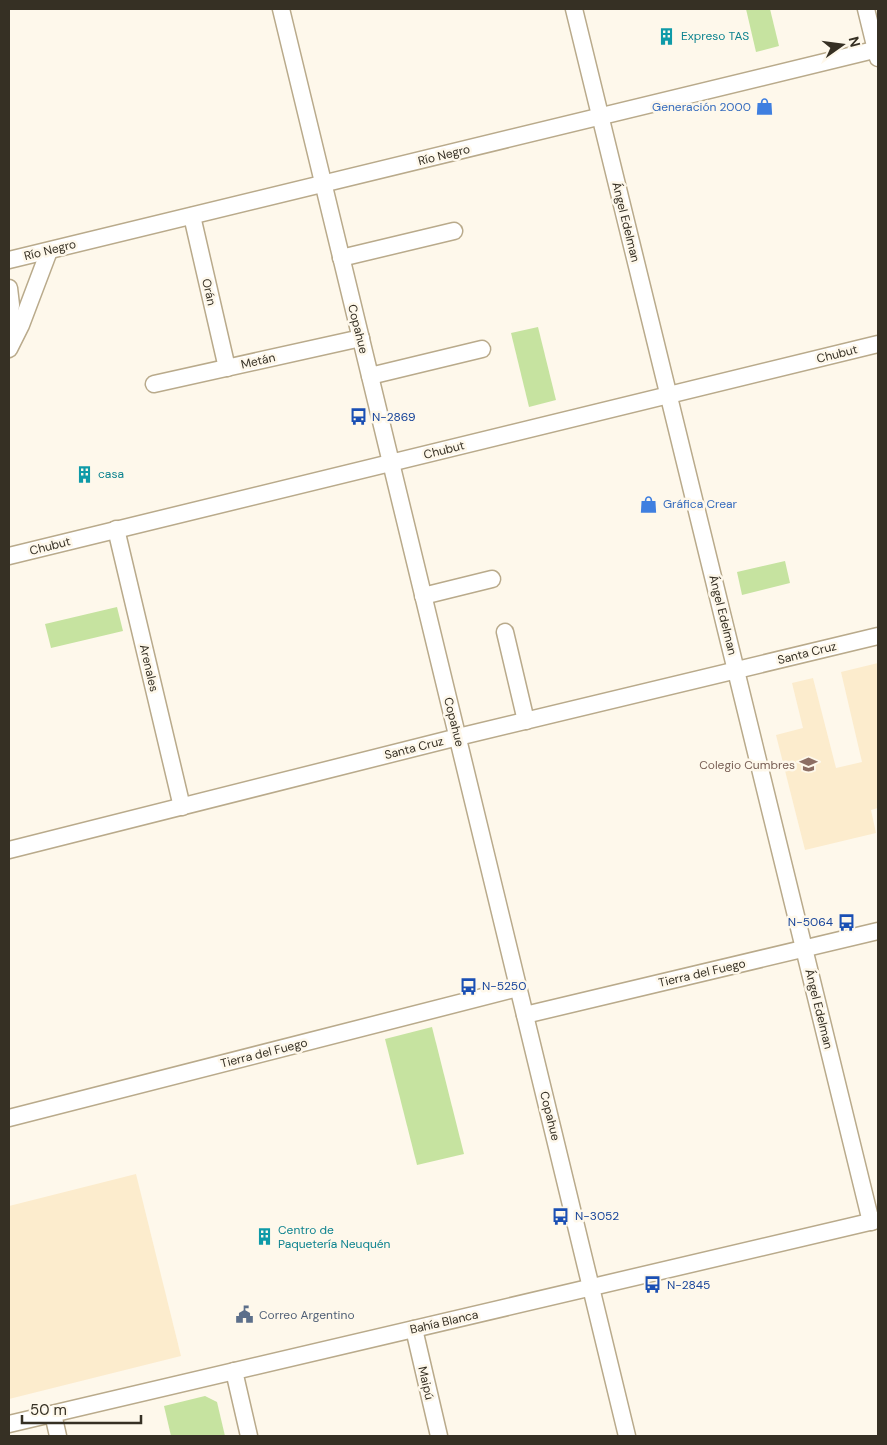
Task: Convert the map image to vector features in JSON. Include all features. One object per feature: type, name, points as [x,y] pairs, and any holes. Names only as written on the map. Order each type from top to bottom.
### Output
[{"type":"street","name":"Copahue","points":[[281,9],[627,1436]]},
{"type":"street","name":"Ángel Edelman","points":[[574,9],[804,949],[875,1221]]},
{"type":"street","points":[[866,9],[878,52]]},
{"type":"street","name":"Río Negro","points":[[9,260],[600,116],[878,52]]},
{"type":"street","name":"Orán","points":[[192,216],[227,368]]},
{"type":"street","points":[[341,258],[454,231]]},
{"type":"street","points":[[9,350],[21,325],[49,251]]},
{"type":"street","points":[[9,288],[11,305],[9,324]]},
{"type":"street","name":"Metán","points":[[154,384],[361,338]]},
{"type":"street","name":"Chubut","points":[[9,556],[878,344]]},
{"type":"street","points":[[370,376],[482,349]]},
{"type":"street","name":"Arenales","points":[[116,529],[182,807]]},
{"type":"street","points":[[423,596],[492,580]]},
{"type":"street","points":[[504,632],[526,721]]},
{"type":"street","name":"Santa Cruz","points":[[9,850],[458,737],[878,636]]},
{"type":"street","name":"Tierra del Fuego","points":[[525,1015],[878,931]]},
{"type":"street","name":"Tierra del Fuego","points":[[9,1118],[518,988]]},
{"type":"street","name":"Bahía Blanca","points":[[9,1424],[875,1221]]},
{"type":"street","name":"Maipú","points":[[414,1329],[439,1436]]},
{"type":"street","points":[[234,1372],[249,1436]]},
{"type":"street","points":[[53,1414],[58,1436]]},
{"type":"shaded area","name":"Colegio Cumbres","points":[[878,663],[878,808],[871,810],[876,833],[805,850],[776,735],[803,728],[792,683],[813,678],[836,768],[862,762],[841,672]]},
{"type":"shaded area","points":[[136,1174],[181,1356],[9,1399],[9,1206]]},
{"type":"green space","points":[[746,9],[770,9],[779,46],[756,52]]},
{"type":"green space","points":[[538,327],[556,400],[529,407],[511,333]]},
{"type":"green space","points":[[785,561],[790,583],[742,595],[737,572]]},
{"type":"green space","points":[[117,607],[123,631],[51,648],[45,624]]},
{"type":"green space","points":[[432,1027],[464,1154],[417,1165],[385,1039]]},
{"type":"green space","points":[[205,1396],[217,1402],[225,1436],[171,1436],[164,1406]]},
{"type":"place","name":"Expreso TAS","points":[[667,36]]},
{"type":"place","name":"Generación 2000","points":[[765,107]]},
{"type":"place","name":"N-2869","points":[[358,417]]},
{"type":"place","name":"casa","points":[[84,474]]},
{"type":"place","name":"Gráfica Crear","points":[[649,504]]},
{"type":"place","name":"Colegio Cumbres","points":[[809,765]]},
{"type":"place","name":"N-5064","points":[[847,922]]},
{"type":"place","name":"N-5250","points":[[468,986]]},
{"type":"place","name":"N-3052","points":[[561,1216]]},
{"type":"place","name":"Centro de Paquetería Neuquén","points":[[264,1237]]},
{"type":"place","name":"N-2845","points":[[653,1285]]},
{"type":"place","name":"Correo Argentino","points":[[245,1315]]}]
